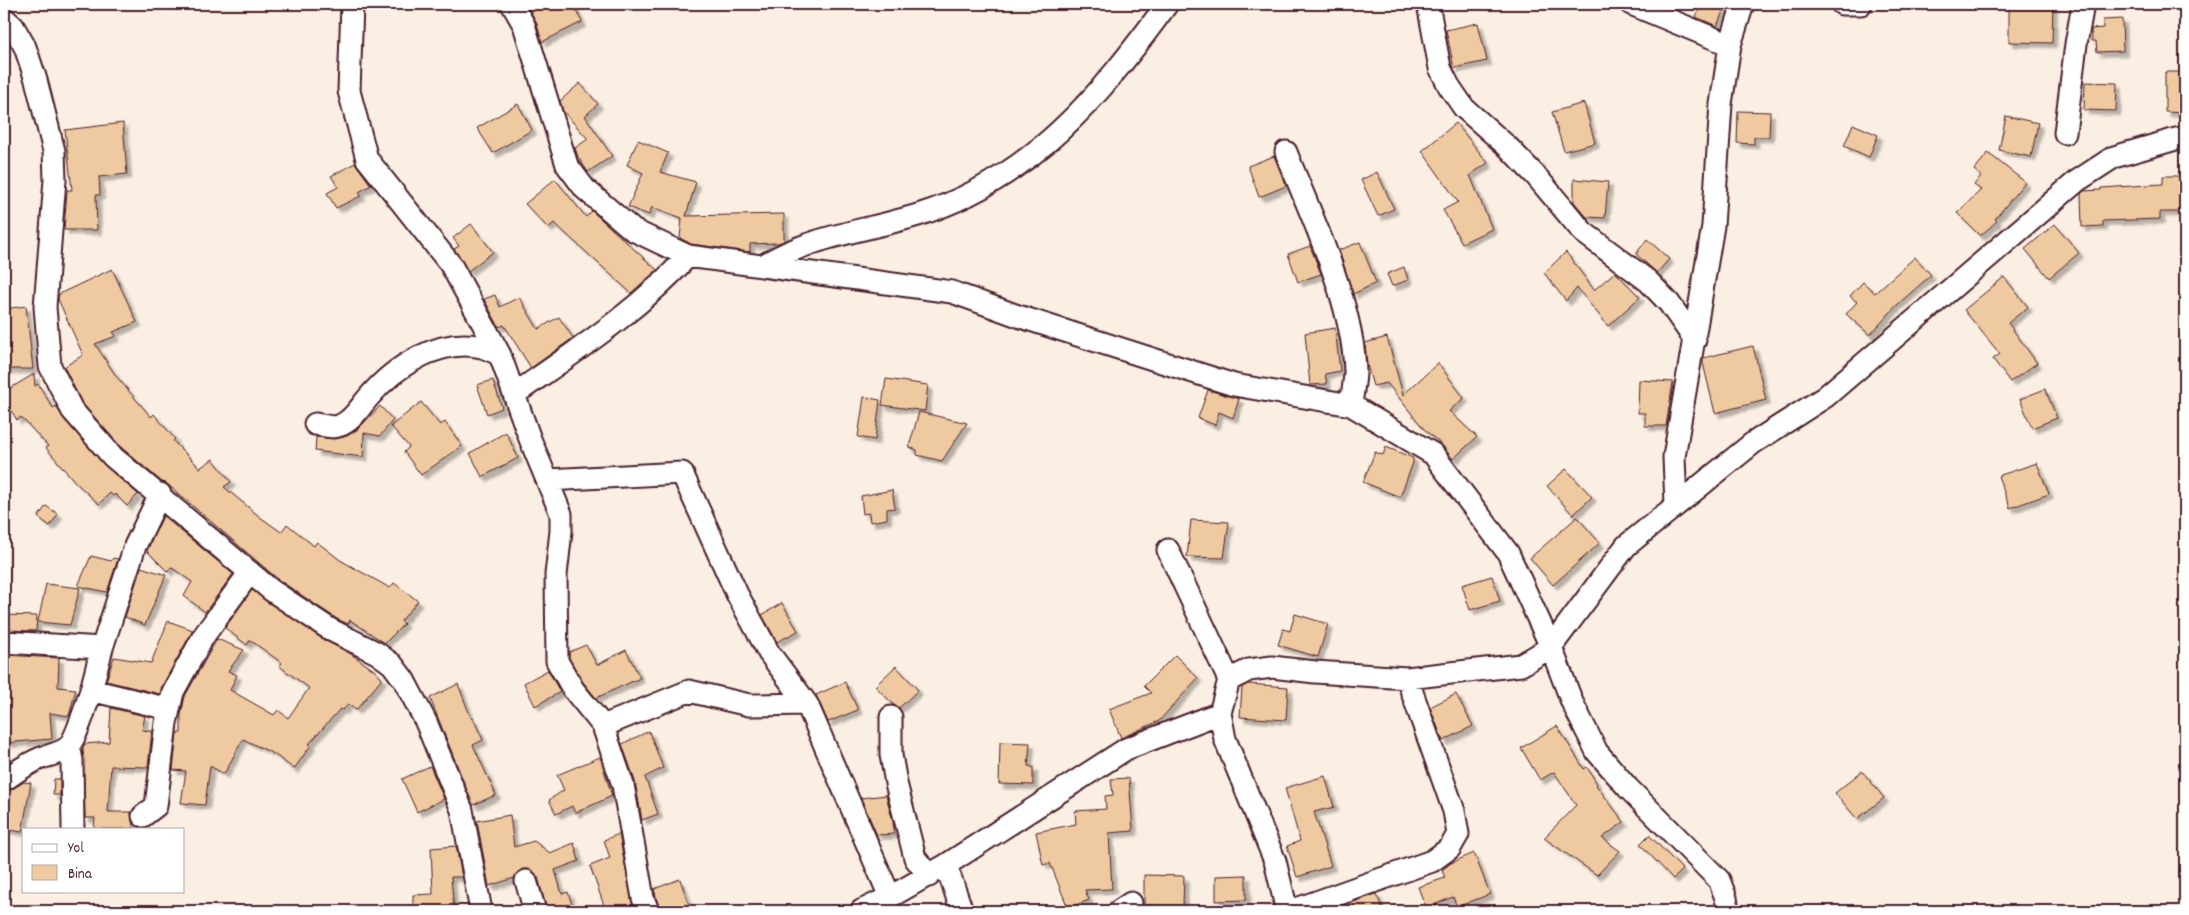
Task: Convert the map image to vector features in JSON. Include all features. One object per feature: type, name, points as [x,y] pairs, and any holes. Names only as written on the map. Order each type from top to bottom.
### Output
[{"type":"street","points":[[352,4],[349,91],[368,160],[451,265],[500,355],[561,514],[562,532],[556,575],[557,662],[573,689],[603,726],[622,785],[643,898],[648,911]]},
{"type":"street","points":[[512,4],[524,25],[567,165],[585,189],[633,230],[688,256],[952,292],[1018,316],[1234,386],[1351,405],[1433,454],[1508,553],[1551,646],[1572,702],[1597,752],[1628,788],[1719,880],[1726,898],[1728,911]]},
{"type":"street","points":[[764,265],[781,255],[810,243],[918,215],[959,200],[1010,172],[1055,136],[1093,98],[1131,53],[1167,4]]},
{"type":"street","points":[[1428,4],[1440,68],[1449,86],[1464,108],[1519,159],[1583,232],[1648,282],[1669,303],[1695,340]]},
{"type":"street","points":[[1631,4],[1730,45]]},
{"type":"street","points":[[1676,505],[1674,456],[1713,226],[1721,104],[1730,45],[1743,4]]},
{"type":"street","points":[[1842,4],[1861,4]]},
{"type":"street","points":[[2065,133],[2083,4]]},
{"type":"street","points":[[4,18],[13,26],[25,48],[36,80],[54,151],[55,180],[45,307],[50,366],[72,410],[113,456],[271,590],[331,630],[377,653],[392,664],[404,680],[426,722],[462,810],[481,911]]},
{"type":"street","points":[[1229,680],[1249,670],[1272,667],[1407,678],[1521,665],[1551,646],[1626,546],[1754,443],[1825,397],[2077,180],[2114,157],[2185,138]]},
{"type":"street","points":[[1286,152],[1333,273],[1343,308],[1352,346],[1355,372],[1351,405]]},
{"type":"street","points":[[515,394],[624,317],[667,279],[688,256]]},
{"type":"street","points":[[315,424],[340,426],[353,417],[369,396],[403,366],[429,352],[460,346],[482,347],[500,355]]},
{"type":"street","points":[[547,480],[682,473],[737,594],[769,653],[807,704],[876,906],[938,870],[1126,750],[1220,713]]},
{"type":"street","points":[[4,780],[20,769],[40,759],[61,752],[69,746],[85,712],[102,648],[135,546],[160,494]]},
{"type":"street","points":[[1168,550],[1229,680],[1220,713],[1224,740],[1275,862],[1287,911]]},
{"type":"street","points":[[143,816],[156,806],[159,772],[173,692],[203,637],[250,572]]},
{"type":"street","points":[[4,642],[102,648]]},
{"type":"street","points":[[1291,911],[1432,861],[1450,848],[1458,834],[1454,811],[1407,678]]},
{"type":"street","points":[[91,690],[169,708]]},
{"type":"street","points":[[603,726],[689,691],[750,705],[807,704]]},
{"type":"street","points":[[891,716],[890,755],[915,858],[938,870],[962,911]]},
{"type":"street","points":[[69,746],[72,760],[73,828]]},
{"type":"street","points":[[526,881],[534,911]]},
{"type":"building","points":[[526,4],[573,4],[582,22],[542,42],[536,21]]},
{"type":"building","points":[[1701,4],[1726,4],[1717,26],[1696,17]]},
{"type":"building","points":[[2009,4],[2053,4],[2052,43],[2009,42]]},
{"type":"building","points":[[2122,19],[2123,51],[2097,52],[2096,41],[2092,41],[2091,29],[2103,28],[2103,20]]},
{"type":"building","points":[[1478,23],[1487,61],[1454,68],[1446,30]]},
{"type":"building","points":[[2165,72],[2185,72],[2185,113],[2165,112]]},
{"type":"building","points":[[2085,82],[2117,83],[2116,111],[2084,110]]},
{"type":"building","points":[[580,83],[598,104],[585,116],[612,156],[588,172],[578,157],[575,148],[588,139],[563,111],[560,101]]},
{"type":"building","points":[[1584,103],[1595,143],[1564,151],[1552,112]]},
{"type":"building","points":[[518,104],[532,130],[493,153],[477,128]]},
{"type":"building","points":[[1738,111],[1770,112],[1769,137],[1754,137],[1754,144],[1737,143]]},
{"type":"building","points":[[2006,116],[2038,123],[2031,157],[1999,150]]},
{"type":"building","points":[[123,123],[127,174],[99,177],[100,195],[96,195],[97,230],[64,230],[67,190],[72,190],[65,130]]},
{"type":"building","points":[[1456,123],[1488,163],[1470,175],[1492,229],[1462,243],[1443,210],[1458,202],[1422,151]]},
{"type":"building","points":[[1853,124],[1878,135],[1869,157],[1844,146]]},
{"type":"building","points":[[638,140],[668,153],[660,172],[696,182],[686,216],[784,214],[784,241],[750,244],[750,252],[691,244],[680,238],[682,218],[652,207],[649,215],[628,207],[643,173],[627,165]]},
{"type":"building","points":[[1988,153],[2025,182],[1995,219],[1997,221],[1980,236],[1957,213],[1981,190],[1974,185],[1981,176],[1974,170]]},
{"type":"building","points":[[1274,156],[1286,186],[1259,197],[1248,166]]},
{"type":"building","points":[[355,163],[371,185],[359,192],[361,196],[336,208],[327,193],[338,187],[331,176]]},
{"type":"building","points":[[1377,172],[1394,209],[1378,216],[1361,180]]},
{"type":"building","points":[[2163,176],[2185,176],[2185,212],[2160,212],[2160,219],[2103,221],[2103,226],[2082,227],[2081,194],[2084,191],[2163,184]]},
{"type":"building","points":[[555,179],[586,217],[592,211],[657,270],[631,293],[554,223],[548,228],[525,204]]},
{"type":"building","points":[[1574,179],[1608,182],[1605,218],[1587,217],[1574,202]]},
{"type":"building","points":[[471,224],[493,252],[468,271],[454,249],[459,246],[453,238]]},
{"type":"building","points":[[2055,224],[2079,253],[2049,278],[2025,249]]},
{"type":"building","points":[[1647,239],[1669,259],[1657,273],[1636,254]]},
{"type":"building","points":[[1360,242],[1376,283],[1353,294],[1339,250]]},
{"type":"building","points":[[1310,246],[1321,274],[1298,282],[1288,254]]},
{"type":"building","points":[[1566,252],[1594,290],[1615,272],[1640,297],[1608,326],[1577,288],[1566,301],[1544,273]]},
{"type":"building","points":[[1915,257],[1931,275],[1897,305],[1870,335],[1846,314],[1857,302],[1850,296],[1863,282],[1875,293]]},
{"type":"building","points":[[1404,267],[1408,280],[1392,286],[1387,274]]},
{"type":"building","points":[[112,269],[137,322],[113,332],[116,336],[95,344],[116,376],[151,417],[154,414],[175,439],[173,441],[200,468],[213,459],[231,482],[224,487],[260,517],[281,532],[287,524],[314,546],[317,542],[340,560],[390,588],[394,583],[418,601],[401,621],[404,624],[385,643],[350,620],[348,624],[337,619],[279,580],[166,483],[162,482],[122,448],[82,403],[64,367],[83,355],[58,299],[59,294]]},
{"type":"building","points":[[2004,277],[2028,307],[2008,323],[2037,363],[2010,382],[1993,359],[2000,354],[1964,310]]},
{"type":"building","points":[[495,295],[500,307],[519,297],[538,329],[559,317],[573,338],[531,368],[504,325],[499,327],[484,299]]},
{"type":"building","points":[[26,306],[33,369],[4,369],[4,309]]},
{"type":"building","points":[[1335,328],[1340,371],[1325,374],[1327,384],[1310,385],[1305,333]]},
{"type":"building","points":[[1387,337],[1403,395],[1438,363],[1464,398],[1449,411],[1477,437],[1453,459],[1443,446],[1424,429],[1387,383],[1373,386],[1367,365],[1365,343]]},
{"type":"building","points":[[1753,346],[1766,400],[1715,413],[1703,358]]},
{"type":"building","points":[[34,374],[35,386],[38,384],[53,408],[56,406],[63,418],[104,465],[138,494],[127,506],[115,494],[113,496],[110,493],[99,504],[76,483],[46,448],[48,446],[21,417],[17,420],[4,399],[4,392]]},
{"type":"building","points":[[886,379],[928,385],[925,411],[882,405]]},
{"type":"building","points":[[493,380],[502,408],[487,414],[477,385]]},
{"type":"building","points":[[1639,380],[1673,382],[1666,426],[1645,426],[1645,413],[1638,413]]},
{"type":"building","points":[[2045,389],[2057,418],[2032,428],[2020,399]]},
{"type":"building","points":[[1208,390],[1239,399],[1233,418],[1219,412],[1215,425],[1198,418]]},
{"type":"building","points":[[864,397],[880,400],[875,440],[858,437]]},
{"type":"building","points":[[421,402],[440,425],[445,422],[462,446],[421,475],[404,452],[409,447],[391,426]]},
{"type":"building","points":[[380,406],[393,420],[380,436],[364,433],[363,457],[315,451],[316,437],[335,439],[347,436],[358,429]]},
{"type":"building","points":[[919,412],[967,423],[942,461],[917,455],[917,450],[909,447]]},
{"type":"building","points":[[506,432],[518,458],[482,477],[470,453]]},
{"type":"building","points":[[1386,447],[1413,458],[1413,463],[1400,497],[1363,482],[1375,452],[1383,455]]},
{"type":"building","points":[[2037,463],[2049,494],[2010,508],[1998,476]]},
{"type":"building","points":[[1566,469],[1592,497],[1573,515],[1547,486]]},
{"type":"building","points":[[892,490],[895,508],[887,509],[887,519],[870,522],[869,513],[863,514],[861,496]]},
{"type":"building","points":[[46,506],[58,514],[50,526],[38,517]]},
{"type":"building","points":[[163,516],[233,574],[205,612],[184,596],[192,582],[171,567],[168,572],[147,551]]},
{"type":"building","points":[[1577,517],[1600,543],[1553,585],[1530,558]]},
{"type":"building","points":[[1191,520],[1229,522],[1224,558],[1187,557]]},
{"type":"building","points":[[91,556],[111,561],[113,558],[118,559],[107,592],[78,586]]},
{"type":"building","points":[[141,567],[166,575],[145,625],[125,617]]},
{"type":"building","points":[[1492,576],[1500,601],[1470,610],[1462,585]]},
{"type":"building","points":[[46,584],[80,588],[70,625],[38,622]]},
{"type":"building","points":[[252,590],[324,640],[351,654],[374,670],[382,679],[356,710],[348,704],[343,710],[340,709],[309,744],[311,745],[294,769],[274,754],[243,739],[224,774],[210,766],[205,805],[181,803],[186,771],[173,770],[177,733],[181,733],[181,715],[185,696],[217,639],[244,650],[228,671],[237,675],[230,690],[274,715],[278,710],[288,718],[309,688],[279,666],[282,663],[250,640],[247,645],[225,628]]},
{"type":"building","points":[[782,603],[798,631],[777,642],[762,615]]},
{"type":"building","points":[[1295,614],[1328,624],[1318,657],[1278,645],[1283,629],[1290,631]]},
{"type":"building","points":[[4,615],[37,616],[36,631],[4,630]]},
{"type":"building","points":[[168,621],[193,630],[162,686],[160,694],[106,681],[114,657],[151,663]]},
{"type":"building","points":[[586,645],[597,665],[626,650],[640,678],[596,698],[583,682],[569,658],[569,652]]},
{"type":"building","points":[[4,655],[59,658],[58,687],[76,689],[69,716],[50,713],[52,739],[4,743]]},
{"type":"building","points":[[1175,655],[1198,678],[1159,721],[1121,738],[1109,709],[1151,693],[1144,686]]},
{"type":"building","points":[[896,666],[918,690],[899,708],[875,686]]},
{"type":"building","points":[[548,670],[560,692],[535,706],[524,683]]},
{"type":"building","points":[[845,682],[858,710],[828,722],[816,695]]},
{"type":"building","points":[[458,684],[471,718],[473,718],[483,740],[473,745],[496,795],[473,805],[430,698]]},
{"type":"building","points":[[1248,684],[1288,687],[1286,720],[1240,717],[1242,687]]},
{"type":"building","points":[[1456,694],[1473,726],[1443,741],[1430,707]]},
{"type":"building","points":[[111,708],[145,716],[142,730],[152,731],[148,767],[111,766],[108,812],[131,812],[133,828],[94,828],[95,818],[85,818],[83,747],[85,744],[109,742]]},
{"type":"building","points":[[1557,726],[1584,769],[1587,767],[1596,785],[1624,822],[1602,838],[1620,851],[1597,875],[1544,838],[1576,805],[1554,772],[1540,780],[1521,748]]},
{"type":"building","points":[[649,731],[663,768],[645,777],[658,814],[642,820],[635,781],[622,744]]},
{"type":"building","points":[[1000,742],[1030,743],[1028,766],[1033,767],[1033,785],[999,784]]},
{"type":"building","points":[[600,757],[612,796],[575,813],[572,806],[556,814],[549,800],[564,790],[557,775]]},
{"type":"building","points":[[430,766],[444,799],[417,812],[402,779]]},
{"type":"building","points":[[1862,771],[1884,798],[1857,819],[1835,793]]},
{"type":"building","points":[[1325,776],[1334,807],[1314,812],[1331,866],[1297,877],[1287,846],[1300,841],[1285,788]]},
{"type":"building","points":[[1129,778],[1133,831],[1109,833],[1112,889],[1085,890],[1089,900],[1068,908],[1050,863],[1043,865],[1036,832],[1076,824],[1075,811],[1106,809],[1105,796],[1113,795],[1111,779]]},
{"type":"building","points":[[54,779],[60,779],[60,795],[53,795]]},
{"type":"building","points":[[24,782],[31,783],[22,832],[4,829],[4,792]]},
{"type":"building","points":[[886,795],[894,834],[877,835],[861,798]]},
{"type":"building","points":[[510,815],[514,847],[534,841],[550,853],[574,843],[579,861],[555,870],[562,894],[568,892],[574,911],[547,911],[538,877],[529,869],[522,869],[514,878],[489,886],[477,821]]},
{"type":"building","points":[[619,834],[633,907],[622,911],[606,911],[590,866],[610,858],[604,840]]},
{"type":"building","points":[[1649,835],[1683,870],[1673,879],[1640,844]]},
{"type":"building","points":[[456,846],[462,877],[451,877],[454,911],[413,911],[413,895],[433,894],[431,848]]},
{"type":"building","points":[[1474,853],[1490,894],[1457,907],[1453,897],[1426,908],[1418,887],[1445,878],[1442,870],[1451,863]]},
{"type":"building","points":[[1144,875],[1184,876],[1183,906],[1144,905]]},
{"type":"building","points":[[1246,875],[1246,900],[1216,901],[1216,876]]},
{"type":"building","points":[[680,879],[691,911],[660,911],[654,889]]},
{"type":"building","points":[[1376,894],[1384,911],[1329,911],[1332,910]]}]
